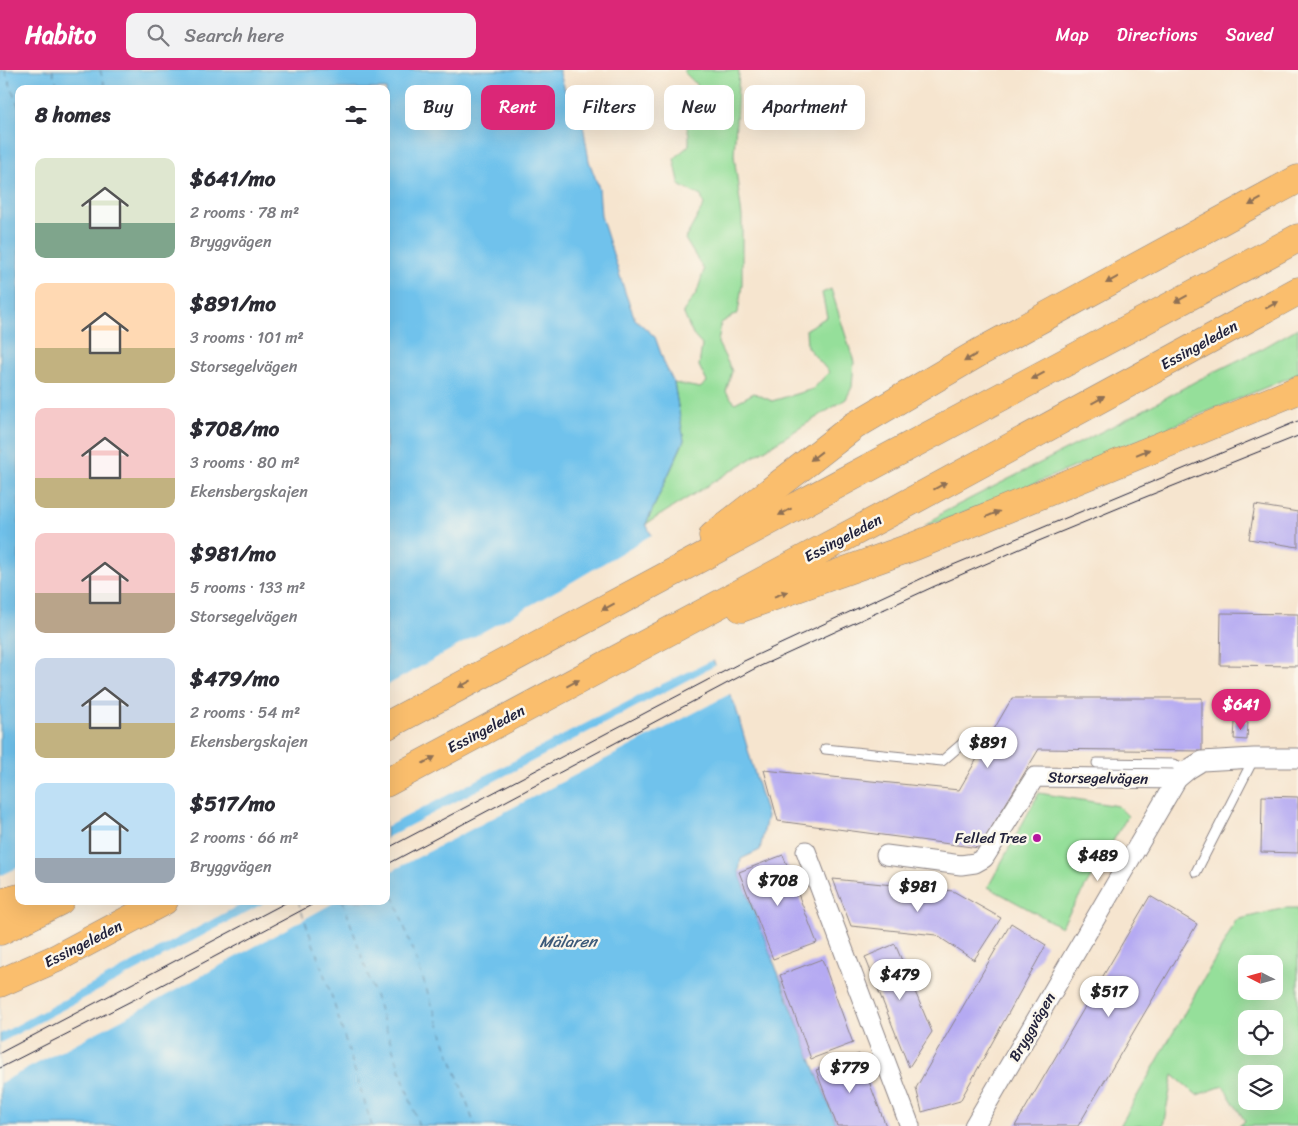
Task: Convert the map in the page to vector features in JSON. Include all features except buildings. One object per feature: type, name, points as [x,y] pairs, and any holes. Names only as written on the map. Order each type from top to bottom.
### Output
[{"type":"highway","points":[[651,584],[854,426],[980,352],[1298,179]]},
{"type":"highway","points":[[390,724],[1298,238]]},
{"type":"highway","name":"Essingeleden","points":[[390,780],[897,509],[1298,291]]},
{"type":"highway","points":[[653,640],[915,546],[1298,390]]},
{"type":"highway","points":[[0,903],[15,899]]},
{"type":"highway","points":[[0,931],[52,905]]},
{"type":"highway","name":"Essingeleden","points":[[0,983],[56,958],[156,905]]},
{"type":"highway","points":[[0,998],[56,958]]},
{"type":"street","points":[[1183,774],[1202,761],[1298,758]]},
{"type":"street","name":"Storsegelvägen","points":[[886,855],[961,865],[975,863],[984,858],[1033,775],[1183,774]]},
{"type":"street","name":"Bryggvägen","points":[[974,1126],[1183,774]]},
{"type":"street","points":[[806,851],[910,1126]]},
{"type":"lane","points":[[825,749],[942,760],[970,736],[981,743]]},
{"type":"lane","points":[[1196,872],[1254,758]]},
{"type":"lane","points":[[1097,763],[1173,764],[1183,774]]},
{"type":"green space","points":[[685,70],[738,70],[739,72],[734,155],[742,217],[742,285],[738,313],[721,323],[718,343],[732,371],[726,392],[735,403],[754,393],[772,401],[813,389],[829,372],[807,347],[806,329],[827,317],[822,293],[831,289],[854,362],[852,387],[846,399],[646,524],[684,441],[674,383],[700,388],[707,382],[699,366],[702,345],[693,335],[683,312],[697,292],[704,270],[685,239],[704,205],[701,196],[680,186],[674,159],[689,145],[688,130],[734,130],[734,85],[697,85],[684,72]]},
{"type":"green space","points":[[1298,328],[1298,374],[956,516],[925,526],[942,513],[1136,414]]},
{"type":"green space","points":[[1039,793],[1118,806],[1128,816],[1061,927],[988,887]]},
{"type":"green space","points":[[1285,908],[1298,908],[1298,1126],[1239,1126],[1245,1121],[1238,1110],[1283,1110],[1283,1065],[1238,1065],[1238,1110],[1223,1086],[1197,1095],[1173,1075],[1163,1126],[1120,1126],[1236,920]]},
{"type":"water","name":"Mälaren","points":[[0,70],[559,70],[565,90],[565,130],[584,130],[589,161],[599,188],[601,216],[626,295],[635,319],[655,337],[674,383],[684,440],[646,524],[735,705],[767,816],[760,850],[741,859],[739,872],[837,1126],[0,1126]]},
{"type":"pier","points":[[653,534],[715,659],[654,688],[390,825],[390,684],[572,582]]},
{"type":"pier","points":[[718,664],[732,693],[390,872],[390,836]]},
{"type":"pier","points":[[15,869],[15,905],[240,905],[0,1034],[0,876]]},
{"type":"pier","points":[[260,905],[330,905],[147,1006],[0,1083],[0,1043]]},
{"type":"ferry route","points":[[5,70],[15,97]]},
{"type":"ferry route","points":[[52,70],[58,85]]},
{"type":"ferry route","points":[[100,70],[105,85]]},
{"type":"ferry route","points":[[390,886],[475,1126]]},
{"type":"ferry route","points":[[299,905],[331,994],[372,1126]]},
{"type":"ferry route","points":[[344,905],[419,1126]]},
{"type":"tram line","points":[[390,847],[744,661],[929,575],[1298,421]]},
{"type":"tram line","points":[[390,863],[754,669],[1029,545],[1298,436]]},
{"type":"tram line","points":[[0,1053],[281,905]]},
{"type":"tram line","points":[[0,1068],[141,996],[312,905]]},
{"type":"place","name":"Felled Tree","points":[[1037,838]]}]
